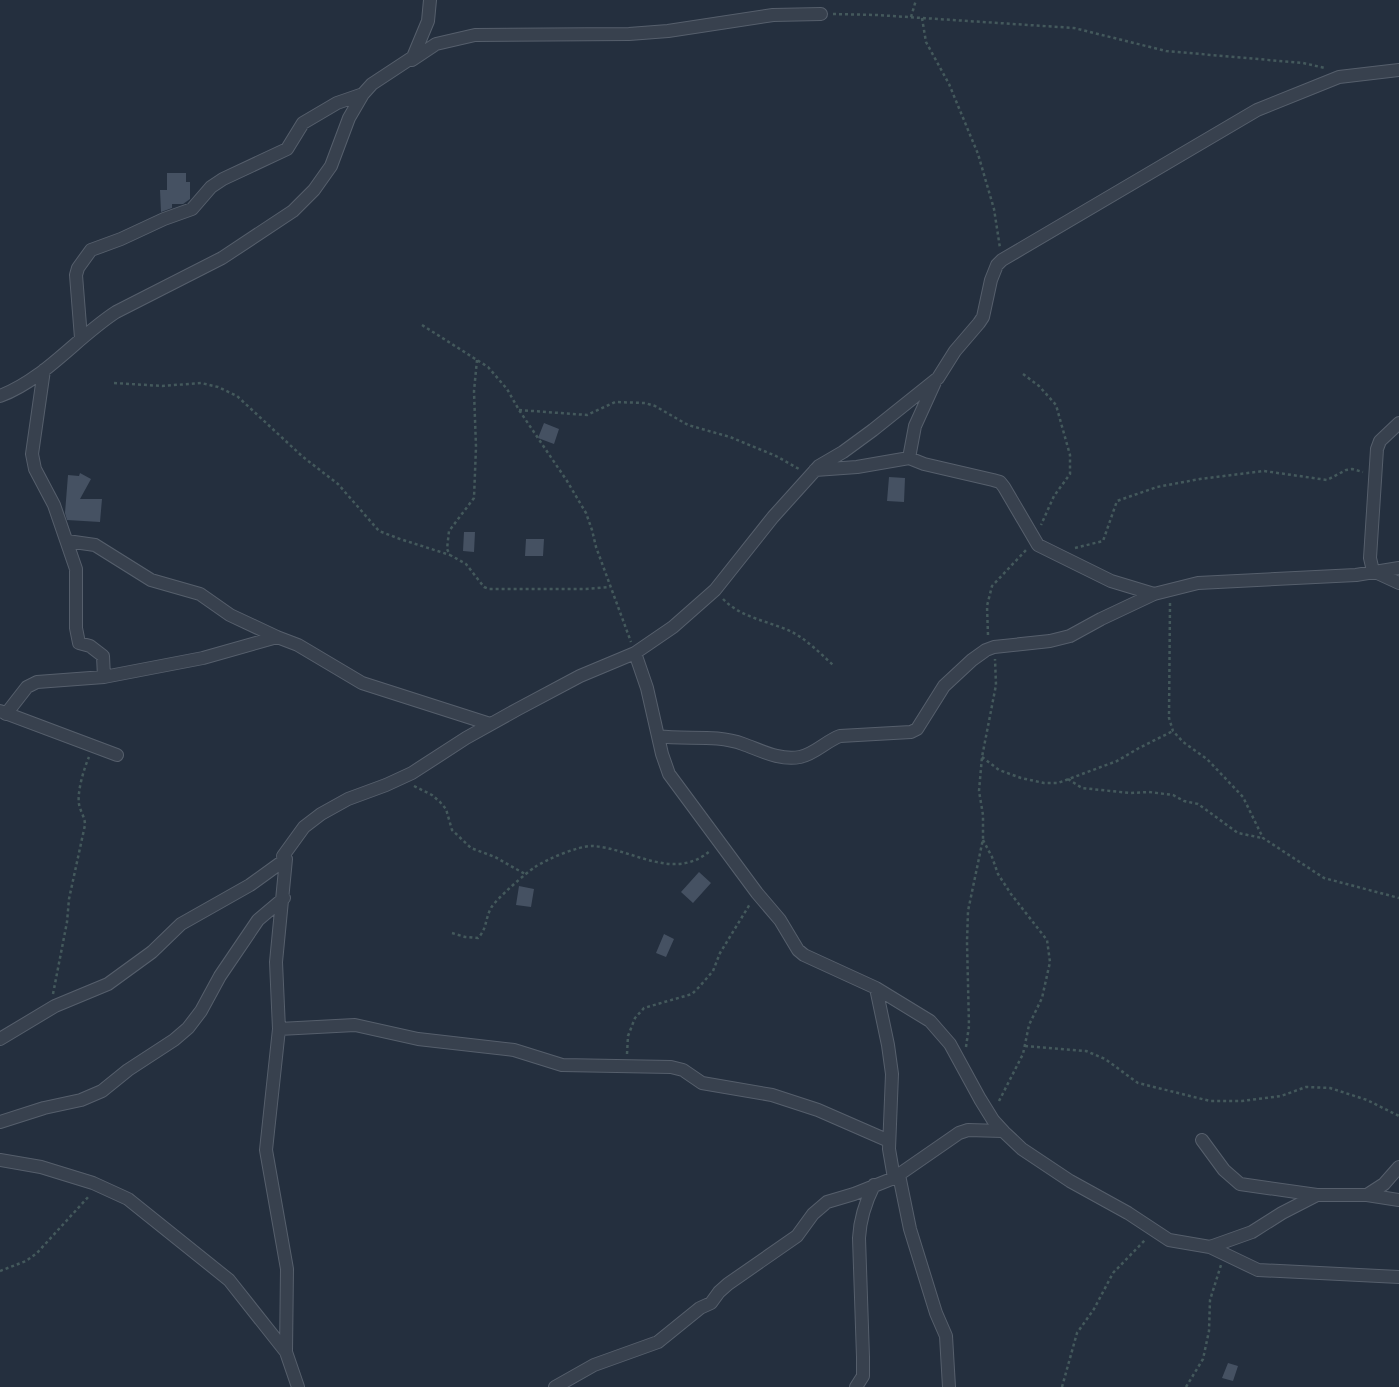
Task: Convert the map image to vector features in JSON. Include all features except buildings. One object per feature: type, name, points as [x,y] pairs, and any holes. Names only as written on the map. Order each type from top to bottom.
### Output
[{"type":"street","points":[[0,396],[29,383],[81,338],[116,312],[222,258],[293,211],[324,178],[331,166],[349,118],[363,94],[372,84],[413,57],[421,41],[428,21],[430,0]]},
{"type":"street","points":[[399,65],[409,62],[436,44],[476,34],[629,34],[668,31],[772,15],[821,14]]},
{"type":"street","points":[[909,458],[915,426],[938,378],[950,358],[979,323],[982,317],[991,280],[997,265],[1002,260],[1257,110],[1338,77],[1399,70]]},
{"type":"street","points":[[81,338],[76,275],[78,268],[91,250],[121,239],[164,218],[192,208],[211,187],[223,179],[287,149],[303,123],[337,103],[363,94]]},
{"type":"street","points":[[44,370],[32,454],[35,469],[54,505],[76,569],[76,628],[79,643],[90,646],[103,656],[104,677]]},
{"type":"street","points":[[286,1352],[287,1269],[266,1150],[279,1029],[276,962],[284,898],[286,859],[283,856],[304,827],[321,814],[348,799],[412,773],[490,724],[580,676],[635,653],[673,626],[715,590],[772,517],[812,473],[873,430],[938,378]]},
{"type":"street","points":[[1373,571],[1370,558],[1377,449],[1380,441],[1399,423]]},
{"type":"street","points":[[812,473],[909,458],[924,464],[1000,482],[1038,545],[1111,581],[1154,594]]},
{"type":"street","points":[[67,541],[95,545],[151,580],[200,594],[230,615],[298,645],[362,683],[490,724]]},
{"type":"street","points":[[658,736],[676,739],[716,738],[733,741],[779,757],[799,758],[811,753],[832,739],[840,736],[911,732],[919,726],[944,686],[990,648],[1050,641],[1070,636],[1101,619],[1154,594],[1198,583],[1356,575],[1373,571],[1399,568]]},
{"type":"street","points":[[1373,571],[1399,583]]},
{"type":"street","points":[[117,755],[3,712],[27,688],[37,682],[104,677],[203,658],[277,637]]},
{"type":"street","points":[[635,653],[647,688],[658,736],[669,774],[757,894],[780,920],[798,950],[804,955],[876,988],[930,1021],[950,1044],[992,1118],[1002,1131],[1022,1149],[1063,1176],[1170,1240],[1210,1248],[1224,1253],[1258,1270],[1399,1277]]},
{"type":"street","points":[[0,1039],[48,1009],[108,984],[152,952],[181,924],[250,885],[286,859]]},
{"type":"street","points":[[0,1122],[44,1108],[81,1100],[102,1090],[128,1070],[174,1040],[188,1028],[201,1011],[220,976],[258,920],[284,898]]},
{"type":"street","points":[[876,988],[888,1045],[892,1074],[889,1141],[896,1176],[910,1230],[936,1313],[946,1336],[949,1387]]},
{"type":"street","points":[[279,1029],[355,1025],[418,1039],[514,1050],[562,1065],[626,1068],[671,1067],[683,1070],[702,1083],[778,1098],[818,1110],[889,1141]]},
{"type":"street","points":[[555,1387],[594,1365],[658,1342],[700,1308],[711,1303],[728,1284],[797,1236],[813,1214],[827,1202],[854,1194],[896,1176],[959,1133],[968,1130],[1002,1131]]},
{"type":"street","points":[[1202,1140],[1224,1170],[1240,1184],[1317,1195],[1367,1195],[1399,1200]]},
{"type":"street","points":[[0,1160],[40,1167],[99,1186],[128,1199],[175,1238],[216,1268],[229,1280],[286,1352],[298,1387]]},
{"type":"street","points":[[1367,1195],[1384,1184],[1399,1167]]},
{"type":"street","points":[[856,1387],[863,1376],[859,1238],[860,1221],[865,1202],[874,1185]]},
{"type":"street","points":[[1210,1248],[1252,1232],[1282,1213],[1317,1195]]},
{"type":"path","points":[[911,17],[916,0]]},
{"type":"path","points":[[821,14],[911,17],[1074,28],[1166,51],[1303,63],[1332,70]]},
{"type":"path","points":[[922,18],[926,42],[949,84],[978,154],[994,209],[1002,260]]},
{"type":"path","points":[[422,325],[488,367],[507,389],[518,410],[567,481],[586,513],[610,587],[635,653]]},
{"type":"path","points":[[450,555],[447,550],[449,532],[474,498],[476,447],[474,391],[477,360]]},
{"type":"path","points":[[962,1064],[969,1026],[967,942],[968,911],[983,839],[983,815],[979,791],[982,757],[996,685],[990,648],[987,606],[992,586],[1035,541],[1054,496],[1070,474],[1070,455],[1056,405],[1039,386],[1023,374]]},
{"type":"path","points":[[114,383],[162,386],[201,383],[218,387],[237,396],[303,456],[338,484],[379,530],[400,539],[450,555],[466,564],[484,587],[489,589],[586,589],[610,587]]},
{"type":"path","points":[[518,410],[587,415],[615,402],[645,403],[655,406],[688,426],[730,437],[812,473]]},
{"type":"path","points":[[1057,554],[1103,541],[1117,501],[1157,487],[1200,479],[1264,471],[1327,480],[1341,472],[1352,469],[1375,475]]},
{"type":"path","points":[[1170,589],[1170,718],[1173,731],[1182,742],[1207,759],[1243,797],[1263,838]]},
{"type":"path","points":[[715,590],[725,601],[741,612],[802,638],[833,665]]},
{"type":"path","points":[[982,757],[999,770],[1044,784],[1068,779],[1117,761],[1173,731]]},
{"type":"path","points":[[48,1009],[56,982],[67,922],[69,899],[85,825],[85,818],[79,806],[79,798],[85,766],[94,747]]},
{"type":"path","points":[[1068,779],[1082,788],[1130,793],[1150,792],[1173,795],[1184,801],[1198,804],[1238,833],[1263,838],[1324,878],[1399,898]]},
{"type":"path","points":[[392,782],[404,783],[432,795],[446,809],[452,830],[471,848],[525,874]]},
{"type":"path","points":[[983,839],[992,856],[998,874],[1011,894],[1047,940],[1050,962],[1048,977],[1042,998],[1029,1025],[1025,1046],[992,1118]]},
{"type":"path","points":[[452,933],[465,937],[478,938],[486,929],[492,906],[525,874],[536,866],[554,858],[590,846],[613,849],[665,865],[679,865],[693,861],[706,854],[720,842]]},
{"type":"path","points":[[626,1068],[628,1036],[635,1018],[644,1008],[692,994],[700,986],[713,971],[720,953],[757,894]]},
{"type":"path","points":[[1025,1046],[1086,1051],[1105,1060],[1138,1083],[1210,1101],[1242,1101],[1281,1096],[1306,1087],[1330,1088],[1367,1100],[1399,1116]]},
{"type":"path","points":[[0,1271],[26,1261],[37,1253],[99,1186]]},
{"type":"path","points":[[1062,1387],[1077,1333],[1094,1309],[1113,1273],[1154,1230]]},
{"type":"path","points":[[1186,1387],[1203,1359],[1209,1331],[1210,1300],[1224,1253]]}]
